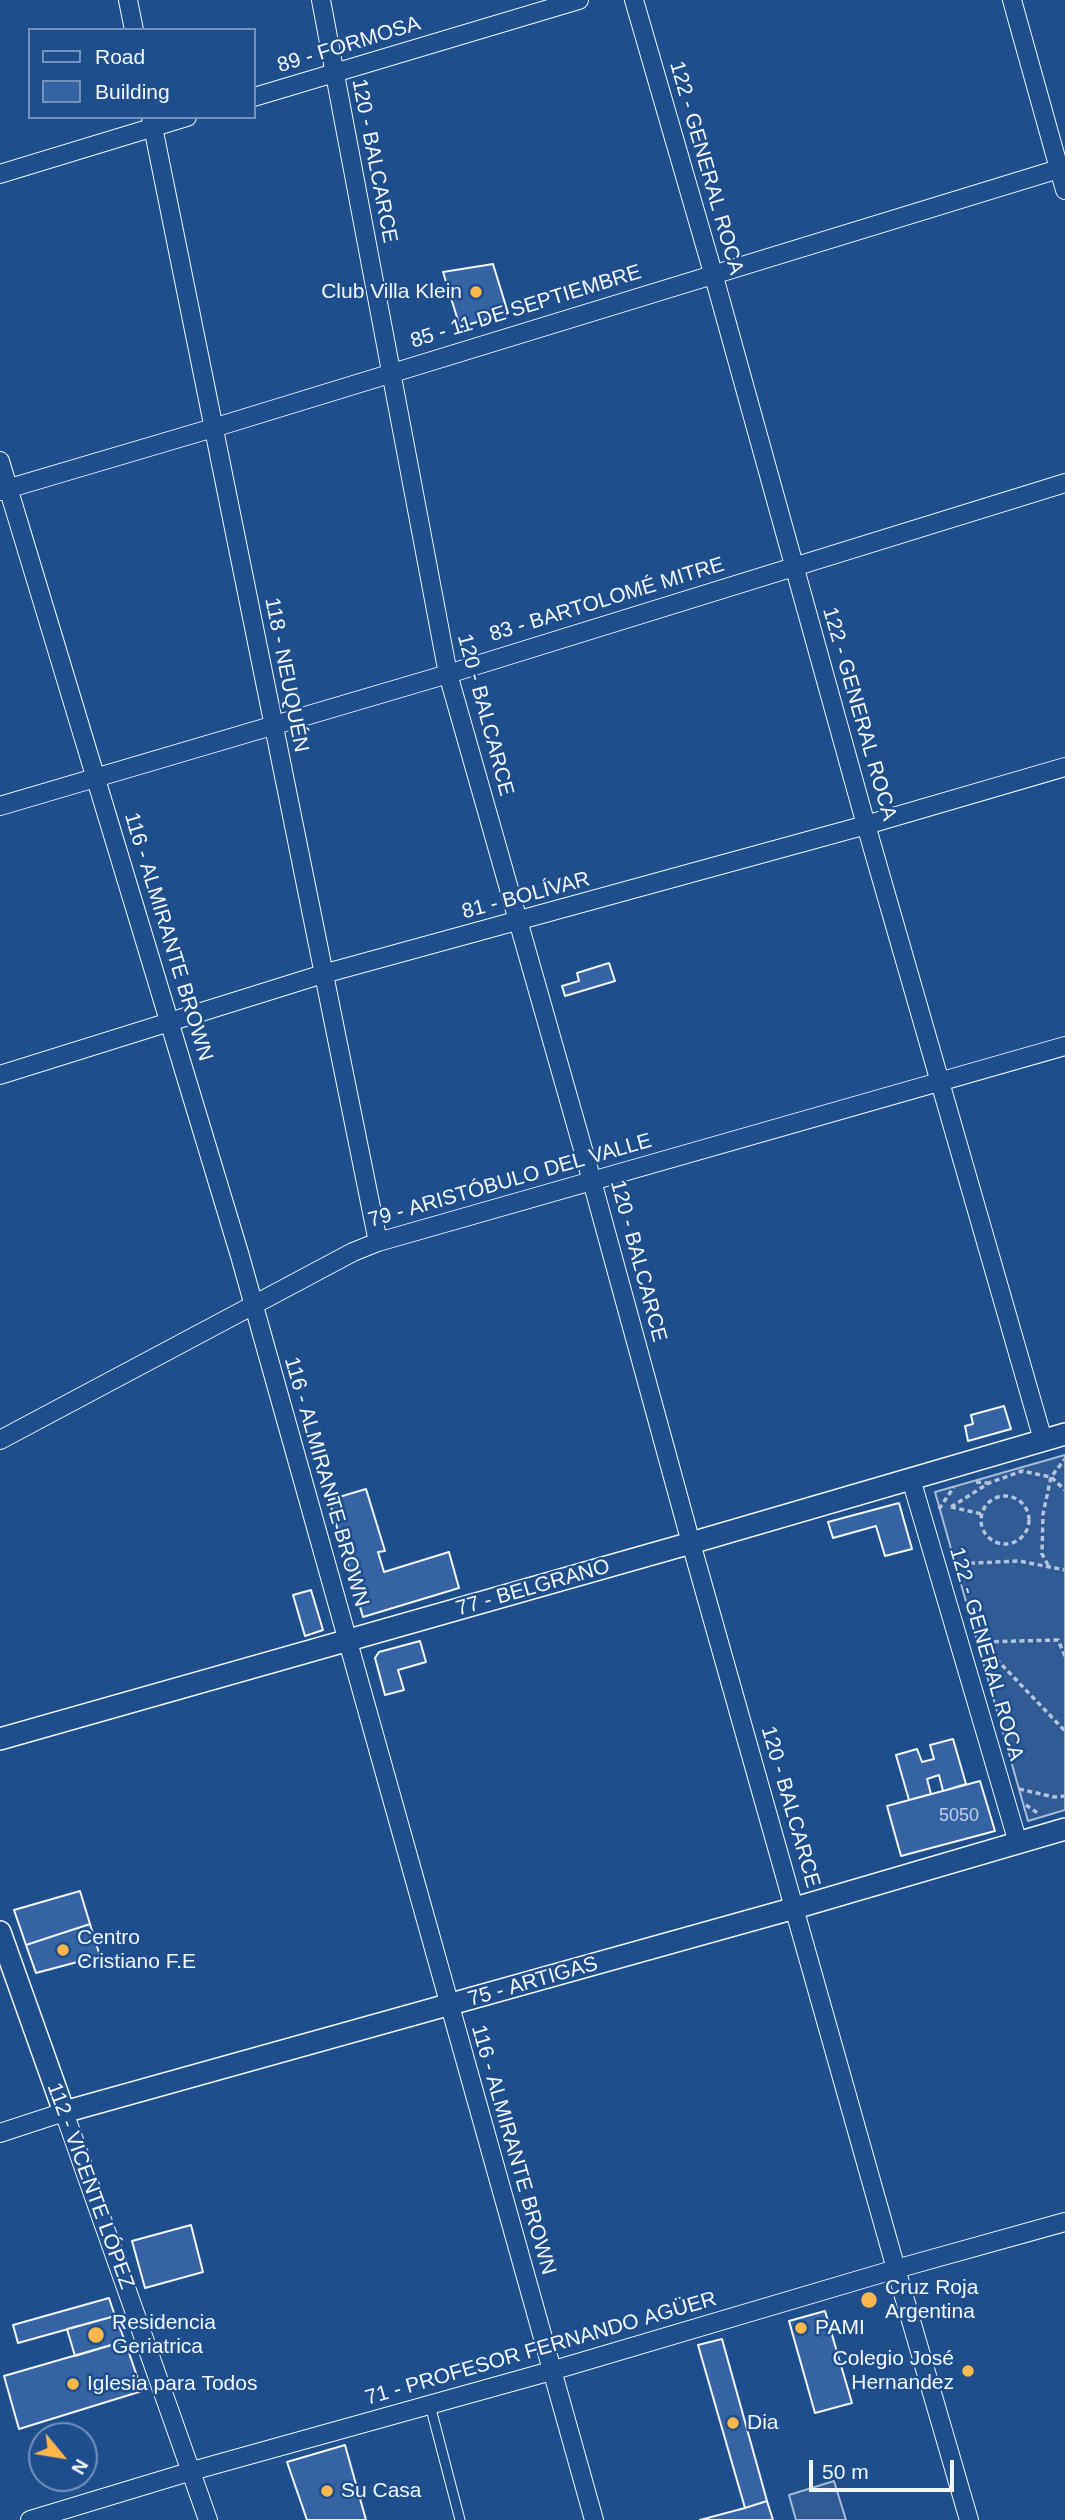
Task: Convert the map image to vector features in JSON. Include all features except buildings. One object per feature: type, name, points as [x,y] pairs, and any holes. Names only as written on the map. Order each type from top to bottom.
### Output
[{"type":"street","points":[[128,0],[134,28]]},
{"type":"street","name":"120 - BALCARCE","points":[[321,0],[448,674],[592,1181],[691,1543],[969,2520]]},
{"type":"street","name":"89 - FORMOSA","points":[[256,96],[579,0]]},
{"type":"street","name":"122 - GENERAL ROCA","points":[[634,0],[1042,1440]]},
{"type":"street","points":[[1012,0],[1062,167],[1065,190]]},
{"type":"street","points":[[0,174],[152,122],[173,119]]},
{"type":"street","name":"118 - NEUQUÉN","points":[[152,122],[378,1242]]},
{"type":"street","name":"85 - 11 DE SEPTIEMBRE","points":[[4,490],[1062,167]]},
{"type":"street","name":"116 - ALMIRANTE BROWN","points":[[0,461],[4,490],[170,1023],[252,1305],[594,2520]]},
{"type":"street","name":"83 - BARTOLOMÉ MITRE","points":[[0,806],[448,674],[1065,482]]},
{"type":"street","name":"81 - BOLÍVAR","points":[[0,1075],[323,974],[866,825],[1065,767]]},
{"type":"street","name":"79 - ARISTÓBULO DEL VALLE","points":[[0,1440],[353,1252],[378,1242],[1065,1046]]},
{"type":"street","name":"77 - BELGRANO","points":[[0,1739],[1065,1434]]},
{"type":"street","name":"122 - GENERAL ROCA","points":[[911,1479],[1018,1843]]},
{"type":"street","name":"75 - ARTIGAS","points":[[0,2133],[64,2112],[449,2006],[1065,1829]]},
{"type":"street","name":"112 - VICENTE LÓPEZ","points":[[0,1932],[208,2520]]},
{"type":"street","name":"71 - PROFESOR FERNANDO AGÜER","points":[[30,2520],[192,2471],[551,2371],[1065,2222]]},
{"type":"lane","points":[[430,2405],[460,2520]]},
{"type":"path","points":[[1048,1565],[1042,1554],[1041,1533],[1051,1477],[1065,1459]]},
{"type":"path","points":[[982,1514],[951,1507],[989,1483],[1021,1471],[1051,1477],[1065,1490]]},
{"type":"path","points":[[1012,1496],[1025,1505],[1028,1527],[1018,1540],[1002,1544],[988,1536],[981,1522],[982,1514],[985,1507],[997,1497],[1012,1496]]},
{"type":"path","points":[[950,1565],[1019,1561],[1065,1570]]},
{"type":"path","points":[[1065,1656],[1058,1640],[980,1642],[1065,1731]]},
{"type":"path","points":[[1014,1788],[1055,1797],[1065,1796]]},
{"type":"shaded area","points":[[1065,1455],[1065,1810],[1028,1821],[935,1492]]},
{"type":"shaded area","points":[[834,2481],[846,2520],[796,2520],[789,2495]]},
{"type":"place","name":"Club Villa Klein","points":[[476,292]]},
{"type":"place","name":"Centro Cristiano F.E","points":[[63,1950]]},
{"type":"place","name":"Cruz Roja Argentina","points":[[869,2300]]},
{"type":"place","name":"PAMI","points":[[801,2328]]},
{"type":"place","name":"Residencia Geriatrica","points":[[96,2335]]},
{"type":"place","name":"Colegio José Hernandez","points":[[968,2371]]},
{"type":"place","name":"Iglesia para Todos","points":[[73,2384]]},
{"type":"place","name":"Dia","points":[[733,2423]]},
{"type":"place","name":"Su Casa","points":[[327,2491]]}]
